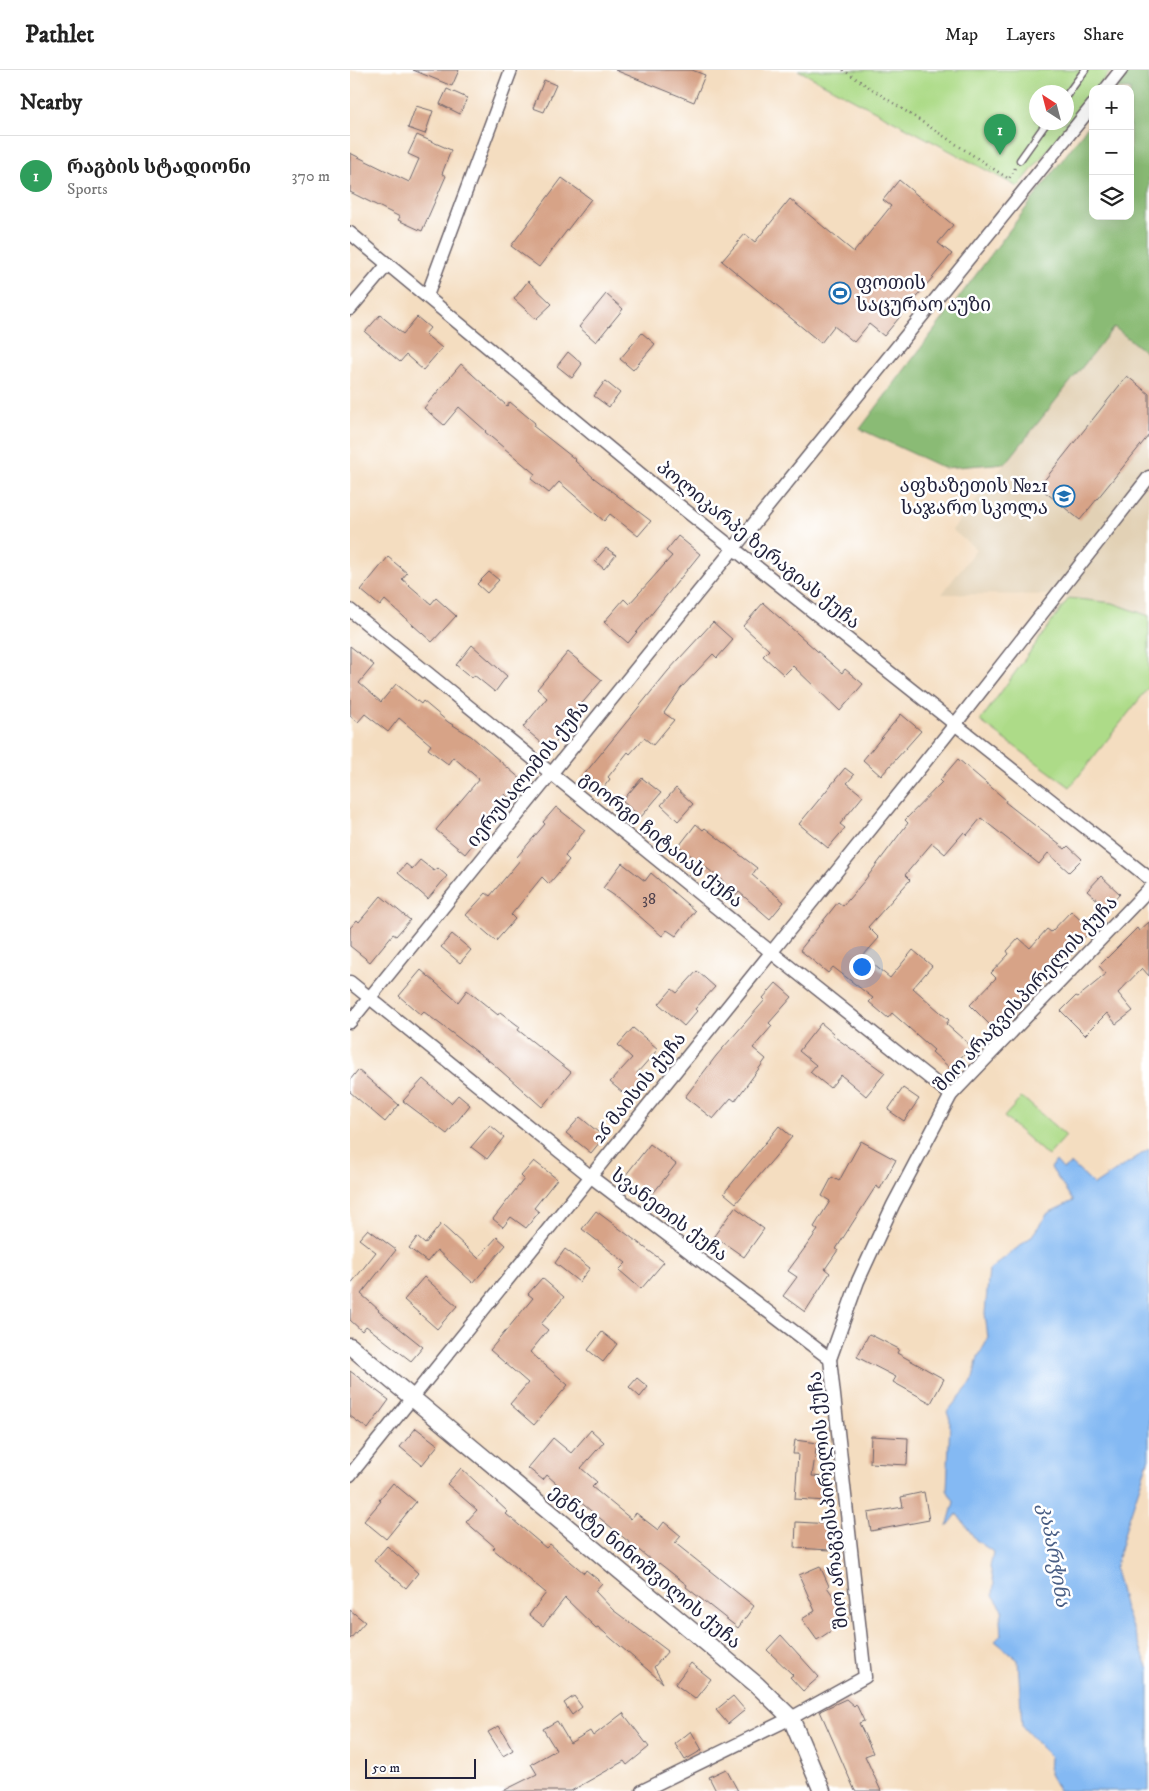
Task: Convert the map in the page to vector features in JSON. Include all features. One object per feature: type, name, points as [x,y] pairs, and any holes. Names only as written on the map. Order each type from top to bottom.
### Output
[{"type":"street","points":[[427,296],[511,70]]},
{"type":"street","points":[[1109,85],[1121,70]]},
{"type":"street","name":"იერუსალიმის ქუჩა","points":[[350,1022],[1089,110]]},
{"type":"street","name":"პოლიკარპე ზერაგიას ქუჩა","points":[[350,233],[734,548],[1149,878]]},
{"type":"street","points":[[350,309],[388,264]]},
{"type":"street","name":"26 მაისის ქუჩა","points":[[350,1474],[956,724],[1149,477]]},
{"type":"street","name":"გიორგი ჩიტაიას ქუჩა","points":[[350,610],[771,952],[951,1095]]},
{"type":"street","name":"შიო არაგვისპირელის ქუჩა","points":[[791,1718],[865,1678],[830,1359],[866,1264],[906,1179],[951,1095],[1149,889]]},
{"type":"street","name":"სვანეთის ქუჩა","points":[[350,982],[590,1176],[830,1359]]},
{"type":"street","name":"ეგნატე ნინოშვილის ქუჩა","points":[[350,1346],[757,1685],[791,1718],[822,1791]]},
{"type":"street","points":[[642,1791],[791,1718]]},
{"type":"lane","points":[[1074,85],[1085,70]]},
{"type":"lane","points":[[1020,160],[1041,130]]},
{"type":"path","points":[[843,70],[1009,179],[1020,160]]},
{"type":"shaded area","name":"აფხაზეთის №21 საჯარო სკოლა","points":[[1114,327],[1149,355],[1149,616],[1113,603],[1057,595],[942,594],[976,549],[952,530]]},
{"type":"green space","points":[[798,70],[1112,70],[1099,85],[1089,85],[1089,98],[1074,117],[1074,85],[1029,85],[1029,130],[1063,130],[1018,187]]},
{"type":"green space","points":[[1129,70],[1149,70],[1149,355],[1114,327],[1006,463],[944,468],[860,429],[1089,124],[1089,220],[1134,220],[1134,85],[1118,85]]},
{"type":"green space","points":[[1069,598],[1113,603],[1149,616],[1149,687],[1070,787],[980,721]]},
{"type":"green space","points":[[1022,1097],[1066,1136],[1048,1156],[1004,1117]]},
{"type":"water","name":"კაპარჭინა","points":[[1149,1149],[1149,1458],[1127,1524],[1115,1569],[1125,1609],[1149,1670],[1149,1791],[1059,1791],[1049,1774],[1050,1757],[1022,1726],[1018,1660],[995,1641],[1001,1635],[1000,1620],[1003,1610],[993,1595],[994,1583],[990,1567],[993,1552],[976,1540],[957,1514],[947,1527],[954,1502],[947,1490],[950,1420],[947,1412],[972,1382],[978,1357],[988,1339],[985,1313],[989,1270],[1031,1237],[1048,1213],[1073,1201],[1051,1168],[1056,1161],[1063,1169],[1072,1164],[1094,1185]]},
{"type":"building","points":[[413,70],[459,70],[452,86]]},
{"type":"building","points":[[615,70],[692,70],[705,75],[694,102]]},
{"type":"building","points":[[544,80],[556,85],[544,112],[533,108]]},
{"type":"building","points":[[447,89],[467,98],[460,114],[440,104]]},
{"type":"building","points":[[416,106],[433,111],[425,134],[408,128]]},
{"type":"building","points":[[417,135],[451,150],[442,174],[446,176],[422,231],[398,220],[400,217],[350,192],[350,153],[409,182],[419,159],[408,154]]},
{"type":"building","points":[[562,178],[591,199],[539,267],[511,246]]},
{"type":"building","name":"ფოთის საცურაო აუზი","points":[[899,180],[953,225],[938,243],[952,254],[884,336],[869,324],[854,342],[834,326],[821,343],[722,261],[745,234],[755,242],[790,199],[854,252],[891,206],[883,200]]},
{"type":"building","points":[[528,281],[552,304],[536,319],[514,299]]},
{"type":"building","points":[[606,294],[623,309],[596,342],[579,327]]},
{"type":"building","points":[[380,315],[403,334],[417,317],[430,328],[425,334],[442,348],[423,370],[406,355],[400,362],[365,332]]},
{"type":"building","points":[[642,333],[655,344],[633,370],[620,359]]},
{"type":"building","points":[[568,352],[582,364],[572,378],[557,366]]},
{"type":"building","points":[[461,364],[507,406],[510,402],[535,423],[533,426],[576,460],[594,478],[651,521],[638,536],[610,514],[604,521],[559,482],[549,493],[531,479],[535,474],[485,432],[459,407],[444,425],[424,408]]},
{"type":"building","points":[[1127,376],[1149,394],[1149,435],[1080,520],[1039,487]]},
{"type":"building","points":[[605,381],[620,393],[609,407],[594,396]]},
{"type":"building","points":[[678,536],[700,554],[628,643],[604,622],[624,599],[629,604],[672,556],[666,551]]},
{"type":"building","points":[[606,548],[616,555],[604,569],[595,561]]},
{"type":"building","points":[[388,557],[407,573],[402,579],[431,604],[436,598],[456,616],[432,642],[385,600],[380,606],[361,590]]},
{"type":"building","points":[[489,572],[499,580],[487,593],[477,584]]},
{"type":"building","points":[[763,603],[842,673],[845,669],[863,684],[840,711],[793,666],[784,675],[763,656],[769,650],[743,626]]},
{"type":"building","points":[[713,622],[733,640],[717,658],[713,654],[681,688],[664,713],[674,720],[653,745],[644,738],[630,754],[628,752],[608,777],[610,779],[600,792],[582,777],[668,671]]},
{"type":"building","points":[[472,645],[507,676],[495,692],[474,675],[472,678],[456,665]]},
{"type":"building","points":[[350,646],[374,665],[359,683],[381,702],[396,684],[421,704],[423,701],[448,722],[471,736],[523,781],[509,798],[505,794],[476,830],[481,834],[465,854],[436,830],[479,779],[453,757],[448,764],[428,749],[431,745],[399,718],[388,732],[365,714],[358,722],[350,716]]},
{"type":"building","points":[[568,652],[602,680],[560,729],[564,732],[550,750],[523,727],[547,698],[537,689]]},
{"type":"building","points":[[901,714],[921,731],[881,776],[863,760]]},
{"type":"building","points":[[958,759],[1006,800],[1005,802],[1065,849],[1068,846],[1082,859],[1069,872],[1048,853],[1039,864],[981,818],[967,835],[964,832],[945,854],[932,843],[905,875],[910,880],[868,927],[879,938],[863,956],[890,978],[913,950],[932,966],[913,988],[949,1020],[946,1024],[971,1046],[951,1069],[932,1052],[934,1050],[892,1013],[888,1018],[869,1002],[873,998],[833,967],[828,973],[800,950],[838,902],[843,906],[865,880],[908,823],[905,820],[942,782],[940,780]]},
{"type":"building","points":[[845,768],[854,775],[847,783],[863,796],[840,824],[845,828],[828,848],[799,824]]},
{"type":"building","points":[[642,778],[661,793],[641,817],[622,801]]},
{"type":"building","points":[[676,788],[693,804],[678,821],[661,805]]},
{"type":"building","points":[[556,807],[585,830],[565,856],[569,860],[549,884],[542,877],[511,915],[515,919],[496,941],[466,915],[486,893],[490,896],[520,860],[517,857],[545,824],[543,822]]},
{"type":"building","points":[[696,824],[703,830],[705,828],[757,868],[752,875],[784,902],[770,919],[739,892],[736,896],[721,884],[723,881],[679,846]]},
{"type":"building","points":[[420,860],[434,871],[438,868],[447,876],[428,899],[398,873],[406,864],[412,869]]},
{"type":"building","points":[[622,863],[645,881],[651,873],[695,911],[676,936],[667,930],[662,936],[621,900],[603,888]]},
{"type":"building","points":[[1101,876],[1120,894],[1107,908],[1087,891]]},
{"type":"building","points":[[381,896],[410,920],[396,936],[393,934],[370,962],[350,946],[350,928],[357,920],[359,922]]},
{"type":"building","points":[[1071,911],[1091,930],[1059,967],[1055,963],[1020,1000],[1018,999],[991,1026],[970,1005],[996,978],[991,973],[1009,954],[1007,951],[1019,938],[1030,948],[1047,929],[1051,932]]},
{"type":"building","points":[[1149,922],[1149,976],[1142,968],[1118,993],[1133,1011],[1116,1024],[1107,1013],[1085,1035],[1061,1011],[1076,996],[1078,997],[1106,974],[1099,966],[1137,928],[1139,931]]},
{"type":"building","points":[[452,934],[471,950],[460,963],[441,947]]},
{"type":"building","points":[[421,970],[458,1002],[467,990],[498,1015],[500,1012],[520,1027],[518,1030],[571,1072],[542,1107],[492,1063],[424,1012],[421,1015],[399,996]]},
{"type":"building","points":[[697,971],[715,987],[695,1009],[697,1011],[684,1026],[659,1004],[672,989],[677,993]]},
{"type":"building","points":[[776,983],[792,997],[769,1023],[772,1026],[753,1048],[766,1059],[735,1101],[731,1098],[713,1119],[685,1097],[716,1056],[765,1000],[763,998]]},
{"type":"building","points":[[821,1023],[833,1033],[832,1035],[885,1073],[866,1096],[841,1075],[830,1088],[810,1072],[816,1065],[799,1051]]},
{"type":"building","points":[[633,1028],[658,1049],[637,1073],[645,1080],[629,1098],[610,1082],[632,1058],[618,1045]]},
{"type":"building","points":[[358,1070],[399,1105],[385,1122],[350,1092],[350,1080]]},
{"type":"building","points":[[423,1079],[451,1103],[458,1095],[470,1105],[447,1134],[403,1101]]},
{"type":"building","points":[[903,1088],[919,1099],[904,1121],[888,1110]]},
{"type":"building","points":[[580,1117],[604,1137],[591,1153],[566,1133]]},
{"type":"building","points":[[490,1125],[504,1137],[487,1159],[471,1147]]},
{"type":"building","points":[[779,1126],[792,1137],[736,1203],[724,1193]]},
{"type":"building","points":[[861,1141],[896,1160],[880,1189],[876,1186],[836,1249],[838,1250],[825,1269],[830,1273],[805,1312],[783,1296],[797,1277],[788,1271],[818,1230],[814,1227],[830,1201],[822,1196],[832,1177],[839,1181]]},
{"type":"building","points":[[650,1144],[676,1164],[651,1196],[625,1176]]},
{"type":"building","points":[[534,1161],[557,1179],[534,1208],[539,1212],[526,1228],[511,1217],[503,1227],[493,1219],[524,1179],[521,1176]]},
{"type":"building","points":[[735,1207],[764,1229],[744,1257],[714,1236]]},
{"type":"building","points":[[596,1211],[664,1262],[641,1289],[619,1270],[626,1263],[582,1229]]},
{"type":"building","points":[[441,1224],[478,1258],[497,1237],[506,1245],[473,1283],[437,1250],[427,1262],[409,1248],[417,1237],[425,1244]]},
{"type":"building","points":[[368,1229],[396,1250],[361,1294],[378,1311],[423,1347],[411,1361],[366,1326],[362,1331],[350,1320],[350,1285],[376,1252],[359,1239]]},
{"type":"building","points":[[565,1249],[590,1268],[579,1282],[555,1263]]},
{"type":"building","points":[[424,1277],[457,1306],[437,1329],[404,1300]]},
{"type":"building","points":[[542,1278],[564,1297],[541,1324],[548,1330],[530,1352],[568,1385],[534,1425],[510,1404],[528,1383],[490,1350],[533,1298],[528,1294]]},
{"type":"building","points":[[602,1332],[617,1344],[603,1362],[588,1350]]},
{"type":"building","points":[[869,1334],[899,1349],[897,1353],[944,1379],[931,1403],[893,1382],[896,1377],[857,1357]]},
{"type":"building","points":[[350,1371],[389,1400],[368,1429],[350,1416]]},
{"type":"building","points":[[637,1378],[648,1387],[640,1397],[629,1387]]},
{"type":"building","points":[[416,1428],[438,1445],[422,1465],[400,1447]]},
{"type":"building","points":[[591,1430],[604,1442],[581,1468],[597,1482],[592,1487],[631,1519],[636,1513],[658,1530],[664,1522],[681,1536],[675,1543],[754,1606],[738,1628],[659,1563],[657,1565],[579,1501],[578,1503],[547,1475],[543,1480],[528,1468],[553,1438],[571,1453]]},
{"type":"building","points":[[871,1436],[908,1438],[907,1465],[870,1463]]},
{"type":"building","points":[[795,1440],[817,1443],[812,1476],[828,1477],[827,1501],[795,1499],[798,1454],[793,1454]]},
{"type":"building","points":[[461,1468],[508,1512],[506,1514],[546,1548],[550,1544],[584,1573],[586,1570],[602,1583],[595,1591],[613,1610],[668,1651],[654,1667],[663,1683],[598,1627],[596,1628],[565,1598],[543,1626],[529,1615],[546,1593],[493,1549],[495,1547],[466,1522],[477,1510],[447,1484]]},
{"type":"building","points":[[393,1483],[416,1502],[386,1539],[364,1521]]},
{"type":"building","points":[[924,1492],[929,1520],[871,1531],[868,1513],[903,1507],[901,1497]]},
{"type":"building","points":[[796,1522],[831,1524],[830,1550],[795,1548]]},
{"type":"building","points":[[387,1546],[418,1573],[406,1588],[374,1561]]},
{"type":"building","points":[[820,1566],[829,1586],[827,1587],[849,1619],[817,1640],[802,1619],[815,1611],[799,1575]]},
{"type":"building","points":[[350,1610],[365,1622],[350,1639]]},
{"type":"building","points":[[781,1635],[819,1677],[803,1691],[790,1677],[793,1675],[767,1650]]},
{"type":"building","points":[[691,1663],[711,1679],[695,1699],[675,1684]]},
{"type":"building","points":[[574,1696],[582,1707],[572,1715],[564,1703]]},
{"type":"building","points":[[733,1696],[745,1710],[728,1724],[716,1710]]},
{"type":"building","points":[[846,1699],[854,1706],[856,1704],[864,1721],[859,1723],[873,1753],[865,1756],[881,1791],[855,1791],[820,1711]]},
{"type":"building","points":[[623,1713],[649,1747],[627,1765],[624,1761],[571,1791],[503,1791],[537,1774],[531,1764],[556,1750],[543,1729],[557,1721],[570,1743],[590,1731],[593,1736]]},
{"type":"building","points":[[499,1726],[513,1750],[503,1756],[488,1732]]},
{"type":"building","points":[[691,1731],[702,1750],[685,1760],[675,1744]]},
{"type":"building","points":[[726,1769],[738,1791],[716,1791],[709,1777]]},
{"type":"place","name":"რაგბის სტადიონი","points":[[1000,155]]},
{"type":"place","name":"ფოთის საცურაო აუზი","points":[[840,293]]},
{"type":"place","name":"აფხაზეთის №21 საჯარო სკოლა","points":[[1064,496]]}]
